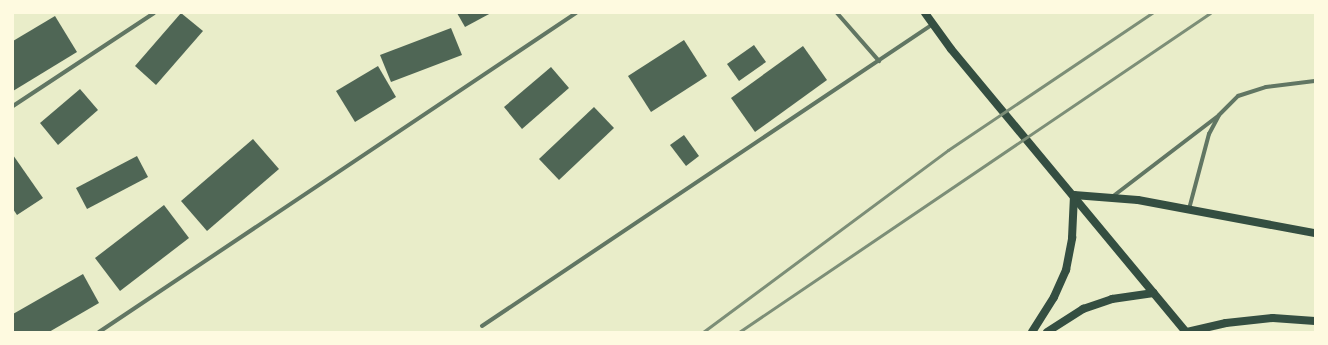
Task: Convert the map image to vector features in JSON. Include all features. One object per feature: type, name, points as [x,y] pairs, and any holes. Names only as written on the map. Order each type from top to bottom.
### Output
[{"type":"main road","points":[[924,13],[934,24],[951,49],[1074,195],[1164,307],[1186,332],[1226,323],[1273,318],[1315,321]]},
{"type":"main road","points":[[1074,195],[1111,198],[1189,209],[1315,233]]},
{"type":"main road","points":[[1032,332],[1054,297],[1066,270],[1072,238],[1074,195]]},
{"type":"main road","points":[[1046,332],[1083,309],[1126,296],[1154,293]]},
{"type":"street","points":[[13,106],[154,13]]},
{"type":"street","points":[[99,332],[576,13]]},
{"type":"street","points":[[837,13],[879,61]]},
{"type":"street","points":[[482,326],[934,24]]},
{"type":"street","points":[[1111,198],[1220,115],[1238,96],[1266,87],[1315,82]]},
{"type":"street","points":[[1189,209],[1209,134],[1220,115]]},
{"type":"building","points":[[181,13],[203,31],[156,85],[135,66]]},
{"type":"building","points":[[457,13],[491,13],[465,27]]},
{"type":"building","points":[[55,16],[77,52],[13,91],[13,41]]},
{"type":"building","points":[[451,28],[462,55],[391,82],[380,55]]},
{"type":"building","points":[[684,40],[707,76],[651,112],[628,76]]},
{"type":"building","points":[[754,45],[766,62],[739,81],[727,64]]},
{"type":"building","points":[[803,46],[827,80],[755,132],[731,98]]},
{"type":"building","points":[[378,66],[396,97],[355,122],[336,91]]},
{"type":"building","points":[[551,67],[569,88],[522,129],[504,107]]},
{"type":"building","points":[[80,89],[98,110],[58,145],[40,123]]},
{"type":"building","points":[[594,107],[614,128],[559,180],[539,159]]},
{"type":"building","points":[[684,135],[699,156],[686,166],[670,145]]},
{"type":"building","points":[[253,139],[279,169],[207,231],[181,201]]},
{"type":"building","points":[[13,155],[43,198],[17,215],[13,209]]},
{"type":"building","points":[[137,156],[148,177],[87,209],[76,188]]},
{"type":"building","points":[[164,205],[189,238],[120,291],[95,258]]},
{"type":"building","points":[[83,274],[99,303],[49,332],[13,332],[13,314]]},
{"type":"railway","points":[[703,332],[948,150],[1152,13]]},
{"type":"railway","points":[[739,332],[1210,13]]}]
